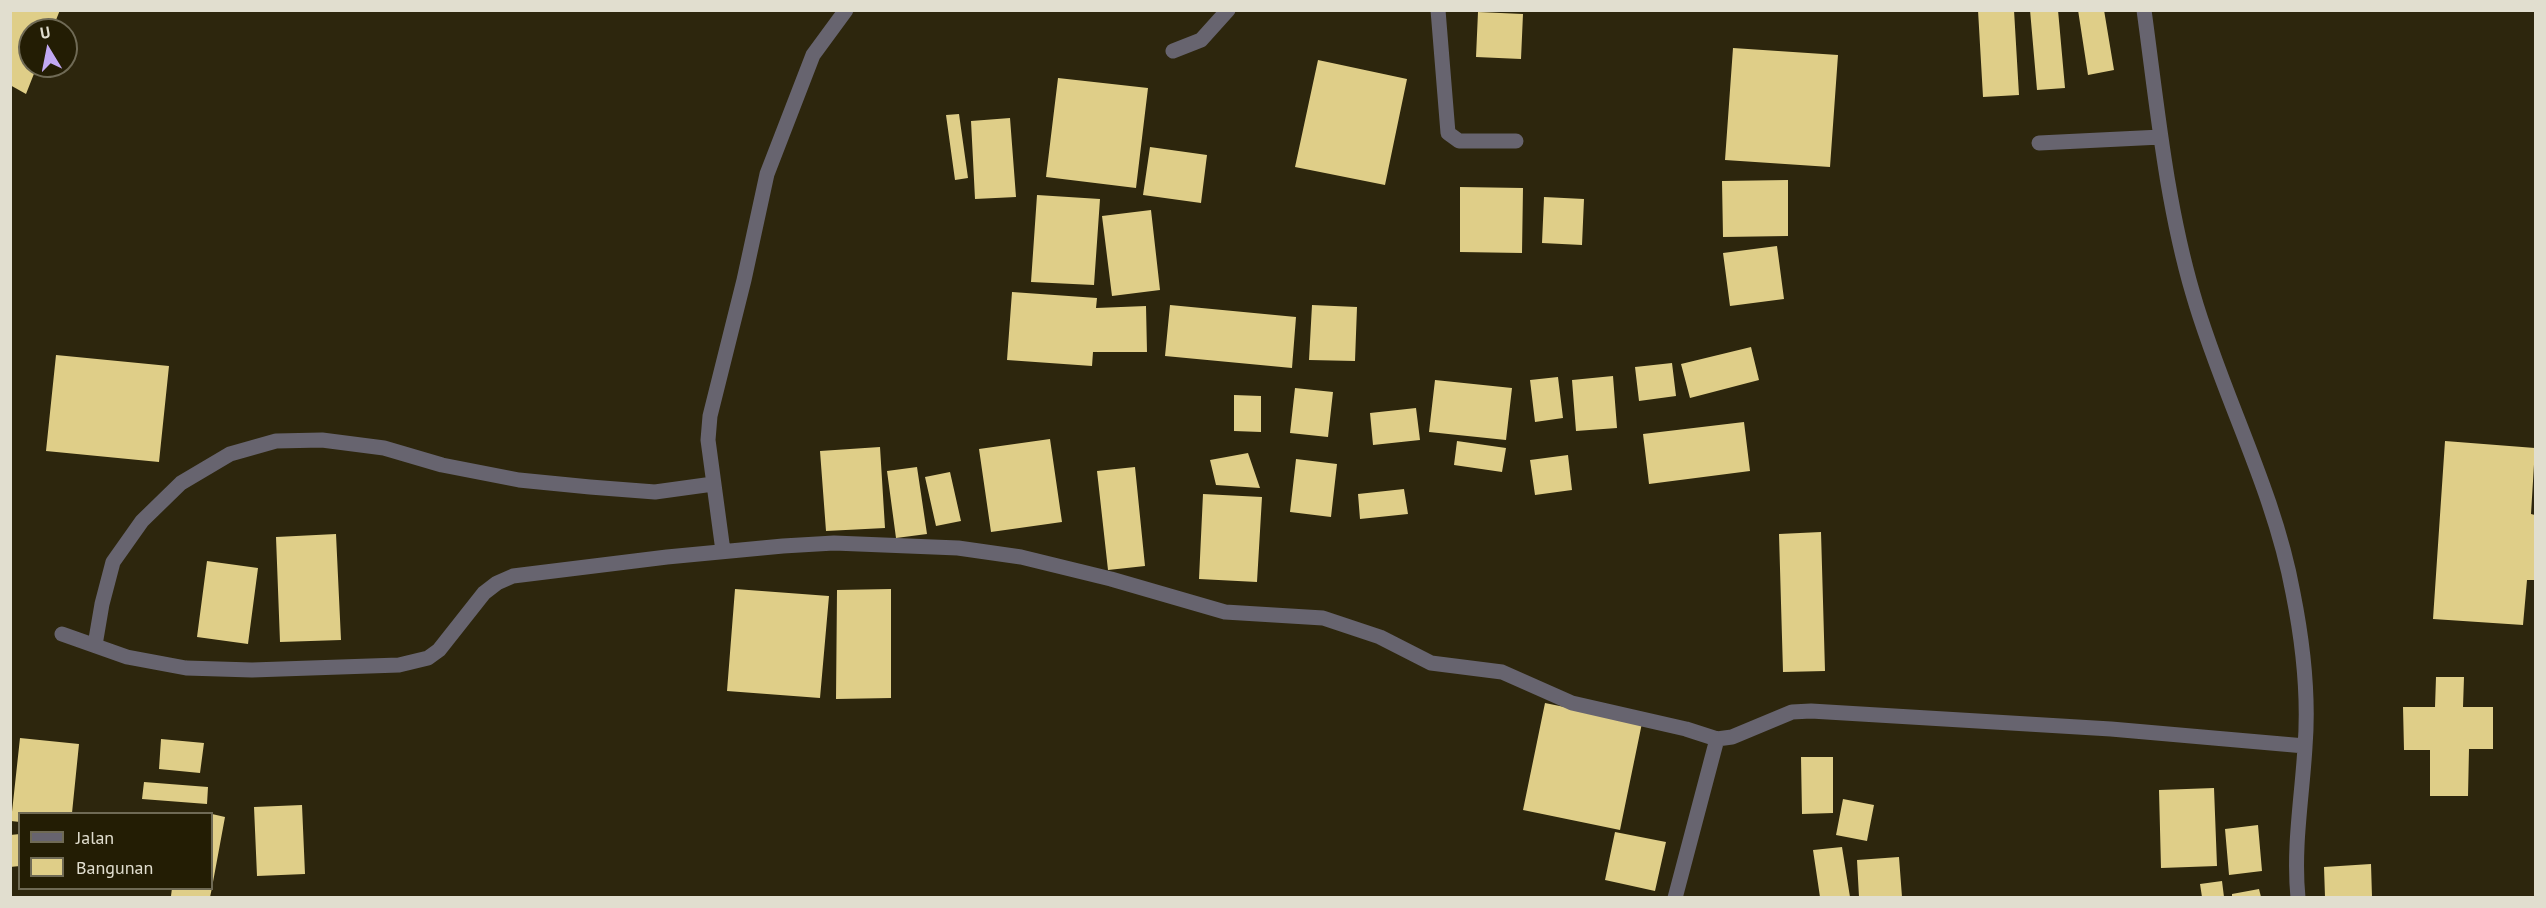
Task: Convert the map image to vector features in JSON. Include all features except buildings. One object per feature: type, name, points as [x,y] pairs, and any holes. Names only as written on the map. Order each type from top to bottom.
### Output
[{"type":"street","points":[[723,551],[708,440],[710,416],[744,280],[767,174],[813,54],[846,10]]},
{"type":"street","points":[[1173,51],[1202,40],[1228,10]]},
{"type":"street","points":[[1438,10],[1448,133],[1459,141],[1516,141]]},
{"type":"street","points":[[2144,10],[2174,221],[2193,294],[2226,395],[2278,528],[2294,594],[2307,690],[2305,746],[2295,865],[2298,897]]},
{"type":"street","points":[[2039,143],[2161,137]]},
{"type":"street","points":[[95,645],[102,604],[114,562],[142,521],[181,483],[230,454],[276,441],[322,440],[384,448],[453,467],[519,480],[590,487],[655,492],[713,484]]},
{"type":"street","points":[[62,634],[127,657],[186,668],[252,670],[399,665],[428,658],[439,650],[484,593],[497,583],[513,576],[723,551],[834,543],[958,548],[1021,557],[1111,579],[1225,612],[1323,618],[1380,637],[1431,663],[1502,672],[1572,704],[1686,729],[1717,740],[1732,737],[1792,712],[1811,711],[2076,726],[2305,746]]},
{"type":"street","points":[[1675,897],[1717,740]]}]
